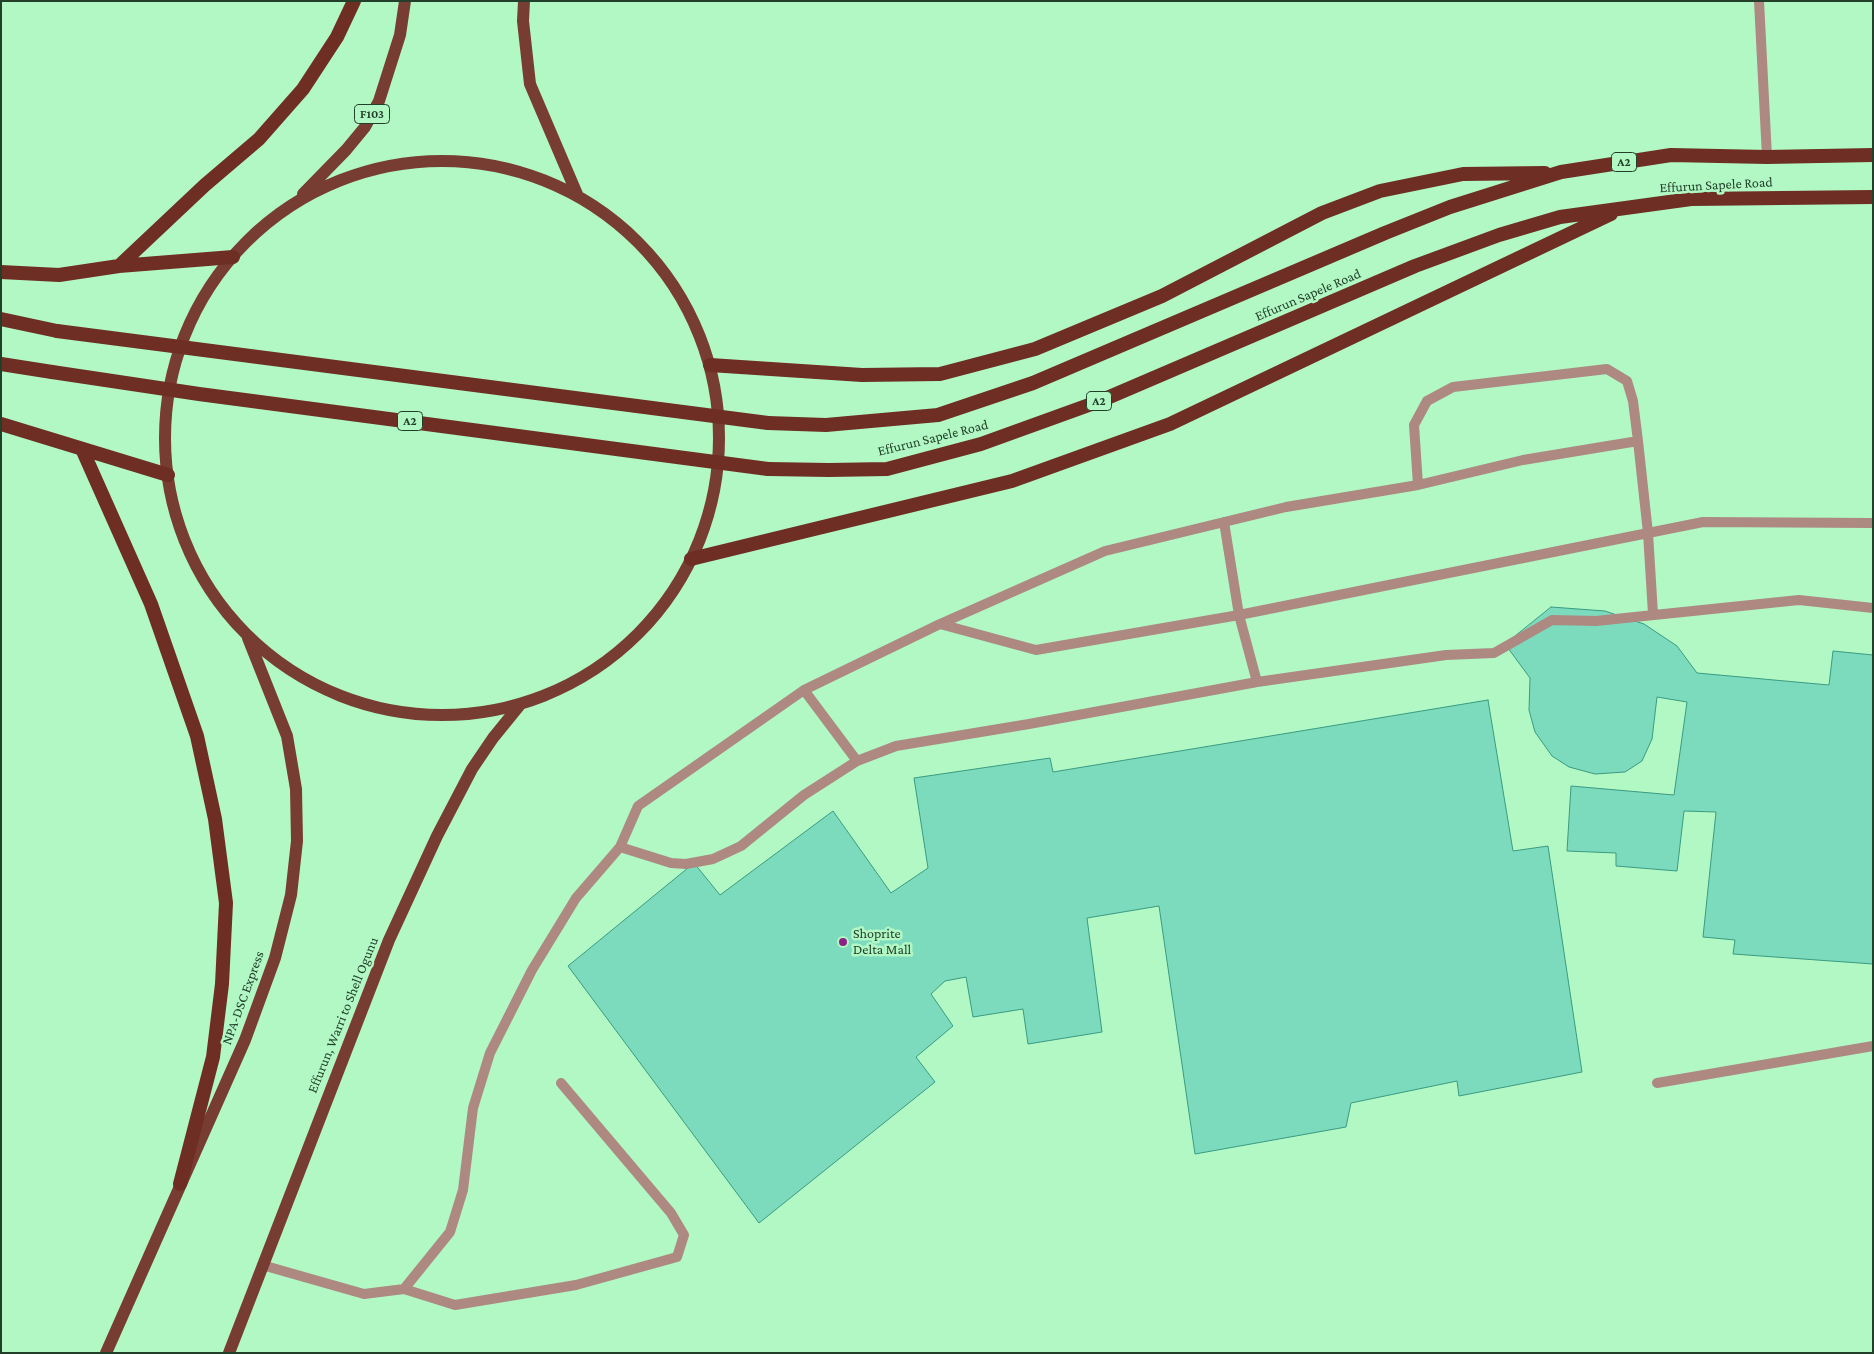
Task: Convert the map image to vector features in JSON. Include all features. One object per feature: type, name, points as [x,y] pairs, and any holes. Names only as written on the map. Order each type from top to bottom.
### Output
[{"type":"highway","points":[[119,266],[206,185],[259,139],[303,89],[337,37],[354,1]]},
{"type":"highway","name":"Effurun Sapele Road","points":[[1,319],[57,331],[768,424],[826,425],[886,421],[938,415],[1033,383],[1450,207],[1561,172],[1671,155],[1767,157],[1873,155]]},
{"type":"highway","points":[[710,365],[862,375],[940,374],[1044,345],[1162,296],[1322,213],[1380,191],[1463,174],[1561,172]]},
{"type":"highway","name":"Effurun Sapele Road","points":[[1,364],[199,394],[768,469],[887,469],[981,444],[1100,401],[1415,266],[1499,235],[1560,217],[1691,199],[1873,197]]},
{"type":"highway","points":[[691,560],[1012,481],[1170,424],[1624,208]]},
{"type":"highway","points":[[1,272],[59,275],[119,266],[233,257]]},
{"type":"highway","points":[[1,424],[168,475]]},
{"type":"highway","points":[[82,449],[151,604],[197,736],[215,819],[226,903],[222,984],[213,1057],[180,1184]]},
{"type":"main road","name":"F103","points":[[294,203],[346,150],[365,127],[380,101],[400,35],[405,1]]},
{"type":"main road","points":[[524,1],[523,22],[530,84],[576,194]]},
{"type":"main road","points":[[455,160],[498,165],[538,177],[576,194],[624,227],[663,269],[692,318],[710,365],[718,414],[718,464],[709,513],[691,560],[675,588],[656,615],[633,640],[580,680],[551,694],[519,706],[471,715],[422,716],[374,708],[327,692],[285,668],[247,636],[205,582],[178,521],[168,475],[166,428],[171,381],[185,337],[205,295],[233,257],[261,228],[294,203],[332,183],[372,169],[413,161],[455,160]]},
{"type":"main road","name":"NPA-DSC Express","points":[[106,1353],[245,1040],[275,958],[291,895],[297,841],[295,780],[287,736],[247,636]]},
{"type":"main road","name":"Effurun, Warri to Shell Ogunu","points":[[229,1353],[389,940],[437,836],[472,769],[493,738],[519,706]]},
{"type":"street","points":[[1759,1],[1767,157]]},
{"type":"street","points":[[1418,485],[1414,425],[1427,401],[1453,387],[1607,369],[1627,381],[1633,402],[1648,533],[1653,614]]},
{"type":"street","points":[[404,1289],[450,1232],[463,1190],[472,1108],[490,1053],[532,970],[576,898],[620,846],[638,806],[804,690],[940,624],[1105,551],[1286,507],[1418,485],[1523,460],[1638,441]]},
{"type":"street","points":[[1224,522],[1239,615],[1257,682]]},
{"type":"street","points":[[940,624],[1036,650],[1239,615],[1703,522],[1873,523]]},
{"type":"street","points":[[620,846],[671,863],[686,864],[713,859],[741,846],[804,795],[857,761],[896,746],[1029,724],[1257,682],[1446,655],[1494,653],[1552,620],[1596,621],[1799,600],[1873,608]]},
{"type":"street","points":[[804,690],[857,761]]},
{"type":"street","points":[[1657,1083],[1873,1046]]},
{"type":"street","points":[[262,1265],[364,1294],[404,1289],[456,1305],[576,1285],[677,1257],[684,1235],[671,1213],[561,1083]]},
{"type":"building","points":[[1551,607],[1605,611],[1644,624],[1677,646],[1697,673],[1829,685],[1833,651],[1873,655],[1873,964],[1733,954],[1735,940],[1703,937],[1716,812],[1684,811],[1677,871],[1616,866],[1616,853],[1567,851],[1571,786],[1674,795],[1687,702],[1657,697],[1652,739],[1642,761],[1625,772],[1595,774],[1569,767],[1552,756],[1535,732],[1529,710],[1530,678],[1505,644]]},
{"type":"building","name":"Shoprite Delta Mall","points":[[1488,700],[1513,851],[1548,846],[1582,1072],[1459,1096],[1457,1081],[1351,1103],[1346,1127],[1195,1154],[1159,906],[1087,918],[1102,1032],[1028,1044],[1023,1009],[973,1017],[966,977],[945,981],[931,994],[953,1026],[916,1057],[935,1082],[759,1223],[568,966],[694,863],[720,895],[833,811],[891,893],[928,868],[914,778],[1050,758],[1053,772]]},
{"type":"place","name":"Shoprite Delta Mall","points":[[843,942]]}]
